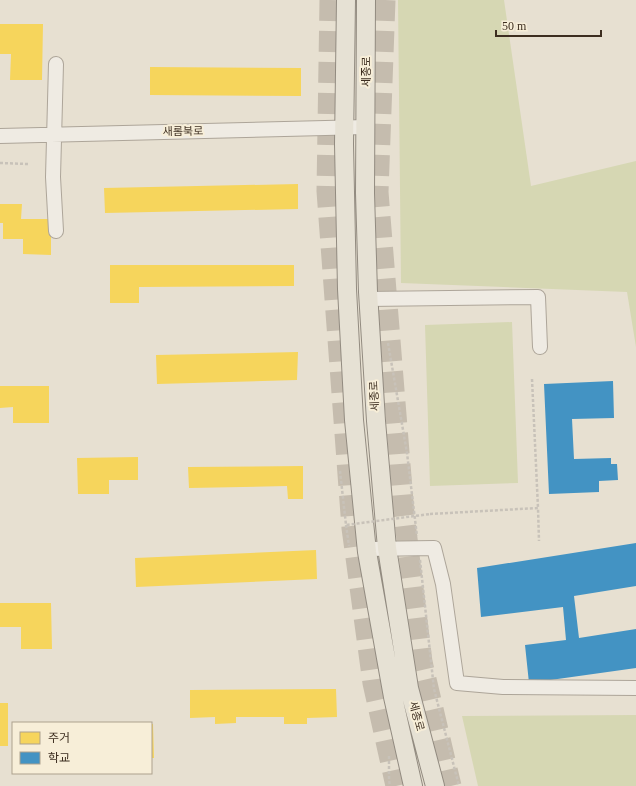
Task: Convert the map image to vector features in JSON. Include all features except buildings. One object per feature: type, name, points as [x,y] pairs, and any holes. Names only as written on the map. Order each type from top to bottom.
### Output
[{"type":"main road","name":"세종로","points":[[346,0],[345,128],[347,289],[354,420],[367,548],[393,697],[412,786]]},
{"type":"main road","name":"세종로","points":[[366,0],[365,193],[368,299],[376,421],[388,548],[409,688],[435,786]]},
{"type":"street","points":[[56,64],[55,135],[52,176],[56,231]]},
{"type":"street","name":"새롬북로","points":[[0,136],[366,127]]},
{"type":"street","points":[[368,299],[538,297],[540,347]]},
{"type":"street","points":[[367,548],[434,548],[443,584],[457,683],[503,687],[636,688]]},
{"type":"path","points":[[0,163],[28,164]]},
{"type":"path","points":[[388,339],[407,453],[434,689],[459,786]]},
{"type":"path","points":[[532,380],[539,541]]},
{"type":"path","points":[[340,471],[346,525],[430,514],[538,508]]},
{"type":"green space","points":[[398,0],[504,0],[531,186],[636,161],[636,347],[627,292],[401,283]]},
{"type":"green space","points":[[512,322],[518,483],[430,486],[425,325]]},
{"type":"green space","points":[[636,715],[636,786],[478,786],[462,716]]},
{"type":"tunnel","points":[[330,0],[327,191],[352,528],[373,683],[396,786]]},
{"type":"tunnel","points":[[385,0],[378,192],[404,514],[422,662],[451,786]]}]
